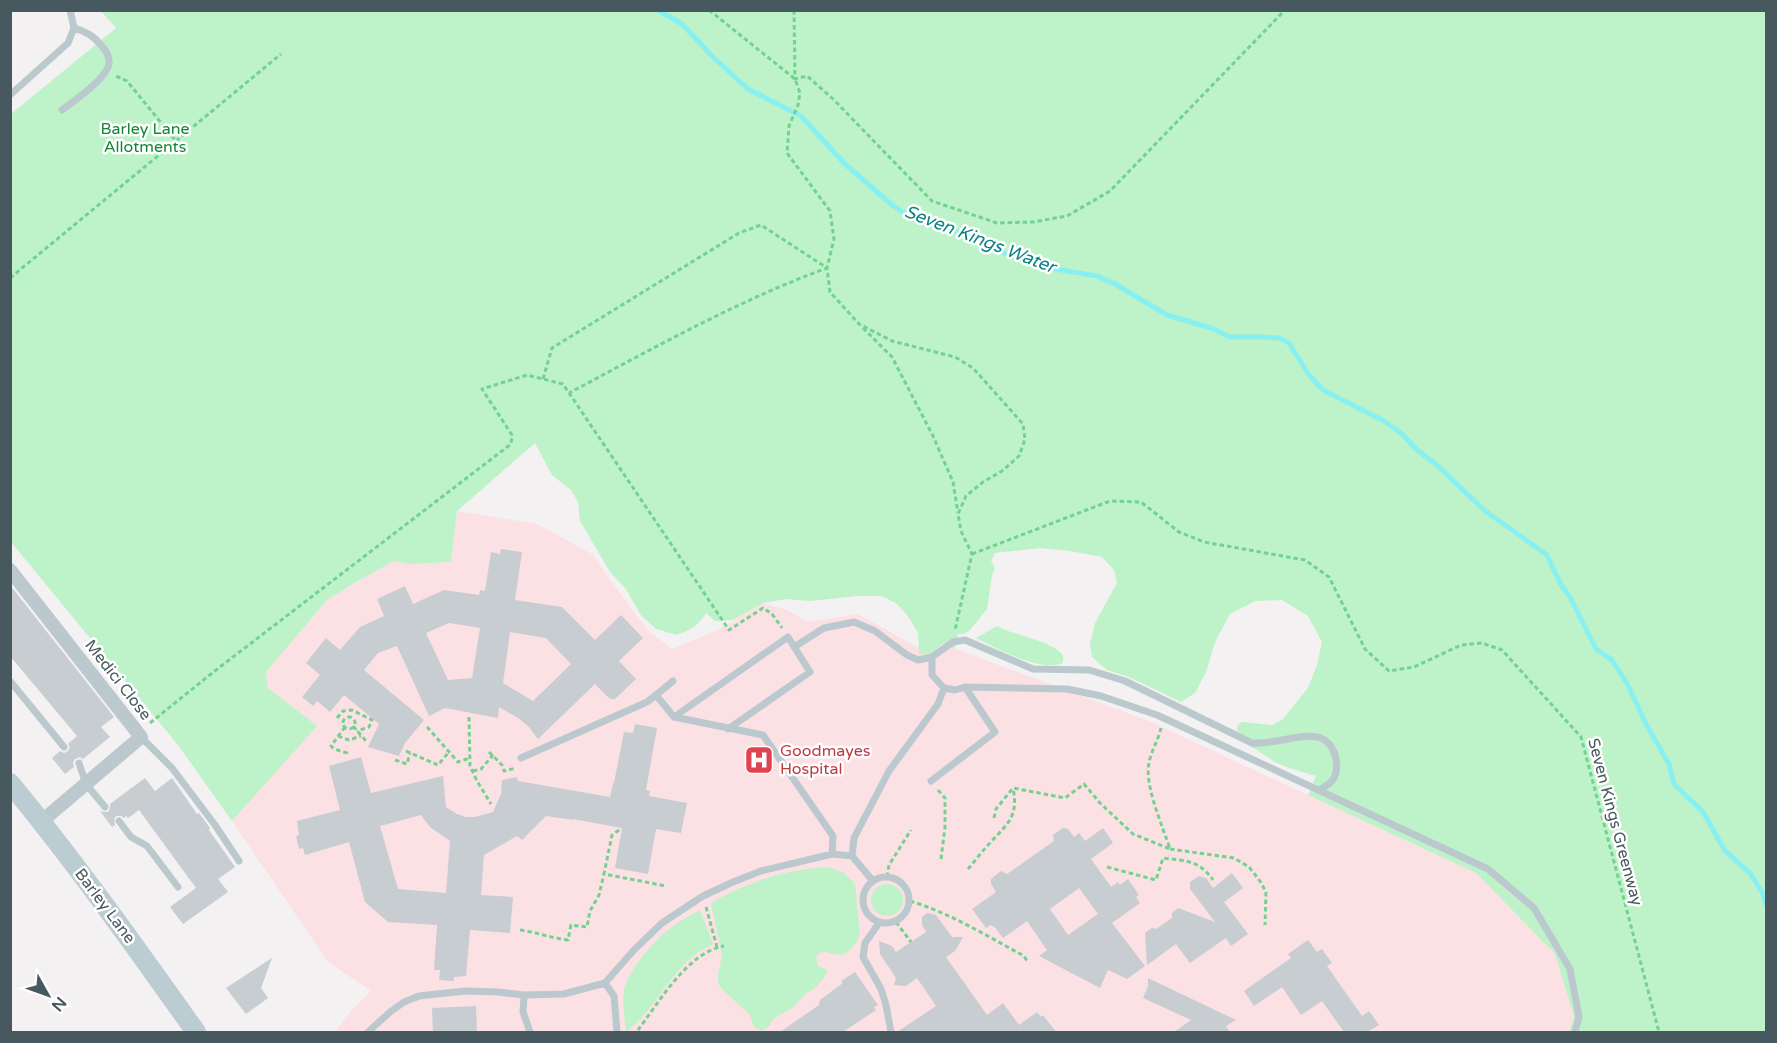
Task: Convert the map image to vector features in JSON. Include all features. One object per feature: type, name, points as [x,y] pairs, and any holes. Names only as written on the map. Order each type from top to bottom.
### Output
[{"type":"main road","name":"Barley Lane","points":[[10,783],[42,821],[196,1032]]},
{"type":"street","name":"Medici Close","points":[[10,570],[140,735],[42,821]]},
{"type":"lane","points":[[10,95],[68,43],[74,28],[70,10]]},
{"type":"lane","points":[[62,111],[106,72],[109,65],[109,56],[104,48],[91,35],[74,28]]},
{"type":"lane","points":[[794,647],[824,628],[854,622],[875,631],[907,655],[918,660],[932,657],[953,642],[965,640],[1032,669],[1089,670],[1125,681],[1252,743],[1264,744],[1318,736],[1330,744],[1336,754],[1332,781],[1319,790]]},
{"type":"lane","points":[[674,717],[788,637],[810,672],[728,729]]},
{"type":"lane","points":[[932,657],[932,675],[944,688],[955,690],[965,687],[1067,689],[1101,696],[1164,719],[1488,868],[1533,908],[1570,969],[1579,1017],[1575,1032]]},
{"type":"lane","points":[[10,681],[64,747]]},
{"type":"lane","points":[[521,758],[647,702],[673,681]]},
{"type":"lane","points":[[932,781],[995,732],[965,687]]},
{"type":"lane","points":[[873,882],[852,856],[854,838],[889,771],[938,704],[944,688]]},
{"type":"lane","points":[[656,695],[674,717],[763,735],[833,836],[832,854]]},
{"type":"lane","points":[[140,735],[172,768],[239,861]]},
{"type":"lane","points":[[79,763],[86,784],[105,807]]},
{"type":"lane","points":[[119,821],[131,837],[147,846],[178,886]]},
{"type":"lane","points":[[368,1032],[390,1012],[419,996],[465,991],[524,995],[564,994],[605,983],[662,923],[703,896],[762,871],[832,854],[852,856]]},
{"type":"lane","points":[[887,877],[894,878],[906,887],[910,901],[906,913],[896,922],[879,923],[867,914],[863,900],[867,887],[873,882],[887,877]]},
{"type":"lane","points":[[879,923],[865,943],[863,957],[881,989],[891,1032]]},
{"type":"lane","points":[[605,983],[614,996],[617,1032]]},
{"type":"lane","points":[[524,995],[523,1012],[530,1032]]},
{"type":"path","points":[[709,10],[795,78],[807,76],[833,99],[932,201],[997,223],[1033,222],[1067,216],[1110,191],[1285,10]]},
{"type":"path","points":[[794,10],[795,78],[800,93],[798,105],[789,126],[787,153],[830,212],[834,239],[827,268],[830,292],[892,357],[933,436],[953,482],[961,531],[972,554],[953,642]]},
{"type":"path","points":[[10,278],[281,54]]},
{"type":"path","points":[[106,72],[127,81],[176,141]]},
{"type":"path","points":[[543,379],[552,348],[739,233],[761,225],[827,268]]},
{"type":"path","points":[[569,393],[710,318],[794,280],[827,268]]},
{"type":"path","points":[[859,324],[892,341],[956,357],[973,369],[1023,424],[1024,439],[1018,456],[1002,471],[983,482],[966,496],[958,514]]},
{"type":"path","points":[[140,735],[216,670],[511,444],[512,435],[482,389],[527,375],[563,384],[729,630],[763,608],[772,614],[788,637]]},
{"type":"path","name":"Seven Kings Greenway","points":[[972,554],[1110,501],[1141,502],[1179,532],[1204,542],[1305,560],[1329,577],[1365,649],[1389,671],[1414,667],[1461,645],[1482,643],[1502,650],[1581,737],[1659,1032]]},
{"type":"path","points":[[337,718],[343,711],[352,710],[372,720],[369,727],[357,731]]},
{"type":"path","points":[[345,727],[343,720],[349,717],[354,721],[353,726],[366,741]]},
{"type":"path","points":[[469,717],[470,758],[473,771],[491,804]]},
{"type":"path","points":[[1164,719],[1148,767],[1153,797],[1170,849]]},
{"type":"path","points":[[345,727],[348,729],[353,726]]},
{"type":"path","points":[[345,727],[331,746],[347,755]]},
{"type":"path","points":[[427,728],[458,762],[470,758]]},
{"type":"path","points":[[338,736],[349,740],[361,736]]},
{"type":"path","points":[[406,751],[438,765],[448,752]]},
{"type":"path","points":[[489,752],[502,765],[504,771],[518,767]]},
{"type":"path","points":[[395,760],[407,764],[410,753]]},
{"type":"path","points":[[473,771],[481,769],[493,755]]},
{"type":"path","points":[[932,781],[945,798],[945,827],[941,859]]},
{"type":"path","points":[[1013,788],[1065,798],[1083,784],[1133,834],[1170,849],[1234,858],[1249,867],[1266,892],[1265,925]]},
{"type":"path","points":[[994,818],[996,809],[1013,788]]},
{"type":"path","points":[[968,869],[1010,821],[1015,798],[1013,788]]},
{"type":"path","points":[[520,930],[568,940],[571,925],[587,927],[590,910],[599,895],[612,835],[619,830]]},
{"type":"path","points":[[887,877],[889,865],[911,830]]},
{"type":"path","points":[[1107,867],[1156,880],[1162,858],[1182,860],[1205,869],[1213,880]]},
{"type":"path","points":[[604,874],[666,886]]},
{"type":"path","points":[[910,901],[925,905],[970,927],[1024,956],[1027,961]]},
{"type":"path","points":[[706,906],[717,947]]},
{"type":"path","points":[[896,922],[910,942]]},
{"type":"path","points":[[638,1030],[677,978],[698,957],[717,947],[724,946]]},
{"type":"shaded area","name":"Goodmayes Hospital","points":[[457,511],[537,524],[592,554],[650,632],[672,649],[716,631],[763,603],[787,610],[808,622],[858,614],[919,648],[942,644],[1151,722],[1476,873],[1555,954],[1574,1017],[1569,1032],[335,1032],[350,1012],[371,991],[328,962],[232,821],[247,804],[268,688],[266,672],[327,600],[356,582],[394,561],[410,564],[451,562]]},
{"type":"green space","name":"Barley Lane Allotments","points":[[101,11],[1766,11],[1766,1032],[1569,1032],[1574,1017],[1555,954],[1476,873],[1308,795],[1316,776],[1275,762],[1250,746],[1237,730],[1238,724],[1243,722],[1272,725],[1282,720],[1308,688],[1317,665],[1322,642],[1308,616],[1282,600],[1255,601],[1230,614],[1215,642],[1206,672],[1195,693],[1181,702],[1129,677],[1107,670],[1092,657],[1090,644],[1095,623],[1117,583],[1114,570],[1102,557],[1070,551],[1040,548],[995,553],[991,561],[995,568],[987,609],[970,630],[964,634],[958,634],[955,649],[942,644],[932,654],[919,654],[918,633],[908,616],[897,604],[882,596],[810,601],[786,599],[763,603],[733,620],[715,621],[706,613],[694,627],[677,635],[656,629],[640,614],[626,589],[610,572],[580,521],[578,502],[571,490],[552,475],[535,443],[457,511],[451,562],[410,564],[394,561],[356,582],[327,600],[266,672],[268,688],[317,726],[232,821],[178,745],[11,542],[10,115],[116,28]]},
{"type":"green space","points":[[997,626],[1040,641],[1055,649],[1063,656],[1063,663],[1053,665],[1031,662],[976,638]]},
{"type":"green space","points":[[828,867],[843,872],[855,884],[860,933],[857,942],[842,955],[822,951],[816,957],[818,966],[828,970],[824,978],[794,1007],[773,1019],[762,1031],[754,1027],[750,1015],[718,983],[722,955],[711,903],[767,878]]},
{"type":"green space","points":[[887,884],[898,889],[903,900],[898,911],[887,916],[876,911],[871,900],[876,889]]},
{"type":"green space","points":[[700,910],[713,944],[698,953],[677,972],[645,1014],[626,1032],[623,995],[631,974],[648,949],[662,935]]},
{"type":"building","points":[[501,549],[522,552],[515,600],[562,607],[595,640],[621,615],[643,638],[619,661],[636,679],[615,699],[610,699],[595,684],[538,739],[529,727],[499,707],[498,718],[445,708],[429,716],[397,646],[378,653],[364,670],[424,720],[405,743],[399,756],[368,747],[379,724],[344,695],[330,712],[317,701],[313,706],[302,697],[320,675],[306,663],[326,638],[340,650],[360,627],[384,616],[377,599],[405,586],[413,604],[444,590],[479,595],[480,590],[485,591],[491,552],[500,554]],"holes":[[[449,623],[480,628],[472,678],[448,680],[426,633]],[[510,632],[546,638],[571,664],[533,701],[503,683]]]},
{"type":"building","points":[[10,585],[114,717],[101,727],[110,737],[83,759],[80,757],[75,759],[74,767],[65,774],[52,758],[60,751],[64,753],[68,751],[70,747],[68,744],[77,736],[10,656]]},
{"type":"building","points":[[635,724],[657,728],[646,790],[650,791],[649,796],[687,803],[681,833],[656,829],[648,874],[615,868],[622,828],[573,819],[546,816],[522,840],[517,836],[484,855],[481,895],[513,897],[510,933],[470,930],[466,976],[454,977],[454,981],[439,980],[440,970],[434,970],[437,925],[388,922],[365,902],[349,842],[305,855],[303,848],[299,849],[296,836],[299,835],[297,821],[340,810],[329,766],[361,757],[371,793],[443,776],[446,807],[457,814],[475,817],[493,812],[501,794],[502,780],[517,777],[518,781],[610,797],[624,732],[633,733]],"holes":[[[421,815],[430,827],[450,841],[446,893],[398,889],[380,826]]]},
{"type":"building","points":[[145,778],[155,791],[172,778],[197,814],[199,813],[210,828],[209,830],[235,867],[218,879],[228,892],[183,924],[170,907],[196,888],[139,810],[128,818],[116,816],[115,825],[112,827],[100,811],[108,812],[110,804]]},
{"type":"building","points":[[1063,828],[1068,829],[1074,837],[1079,833],[1085,841],[1103,828],[1113,843],[1091,859],[1111,887],[1118,882],[1120,885],[1128,879],[1139,895],[1136,897],[1140,903],[1112,923],[1145,966],[1127,979],[1108,970],[1100,988],[1039,956],[1047,950],[1027,921],[1003,938],[994,926],[986,928],[972,909],[996,892],[991,879],[1001,871],[1007,874],[1054,841],[1053,835]],"holes":[[[1079,888],[1098,914],[1068,935],[1050,909]]]},
{"type":"building","points":[[1232,873],[1243,888],[1224,902],[1248,934],[1231,946],[1226,938],[1190,963],[1176,944],[1147,965],[1145,933],[1152,928],[1156,929],[1172,918],[1172,913],[1178,908],[1215,922],[1190,889],[1190,882],[1199,876],[1206,878],[1213,888]]},
{"type":"building","points":[[927,913],[936,915],[952,937],[963,937],[955,951],[946,957],[987,1015],[1003,1003],[1019,1025],[1037,1012],[1041,1017],[1043,1015],[1056,1032],[897,1032],[936,1006],[917,978],[906,986],[894,985],[896,978],[880,954],[879,941],[892,946],[896,952],[926,932],[922,925],[922,917]]},
{"type":"building","points":[[1308,940],[1317,952],[1322,949],[1332,963],[1327,966],[1362,1016],[1369,1011],[1379,1025],[1367,1032],[1344,1032],[1322,1001],[1301,1015],[1282,987],[1254,1006],[1244,991],[1291,958],[1288,954]]},
{"type":"building","points":[[272,958],[261,988],[268,998],[246,1014],[226,988]]},
{"type":"building","points":[[855,972],[878,1005],[874,1007],[876,1010],[843,1032],[780,1032],[819,1005],[820,1000]]},
{"type":"building","points":[[1148,978],[1236,1020],[1226,1026],[1230,1032],[1174,1032],[1191,1020],[1143,998],[1148,986]]},
{"type":"building","points":[[476,1006],[477,1032],[433,1032],[432,1008]]},
{"type":"waterway","name":"Seven Kings Water","points":[[658,10],[682,24],[748,89],[801,116],[844,163],[904,213],[954,230],[1006,254],[1044,267],[1097,276],[1167,315],[1211,328],[1230,337],[1279,338],[1289,343],[1309,375],[1323,390],[1384,421],[1401,433],[1484,510],[1547,555],[1596,649],[1612,660],[1628,685],[1646,724],[1669,764],[1674,784],[1703,812],[1725,851],[1750,873],[1763,894],[1766,904]]},
{"type":"place","name":"Goodmayes Hospital","points":[[759,760]]}]
